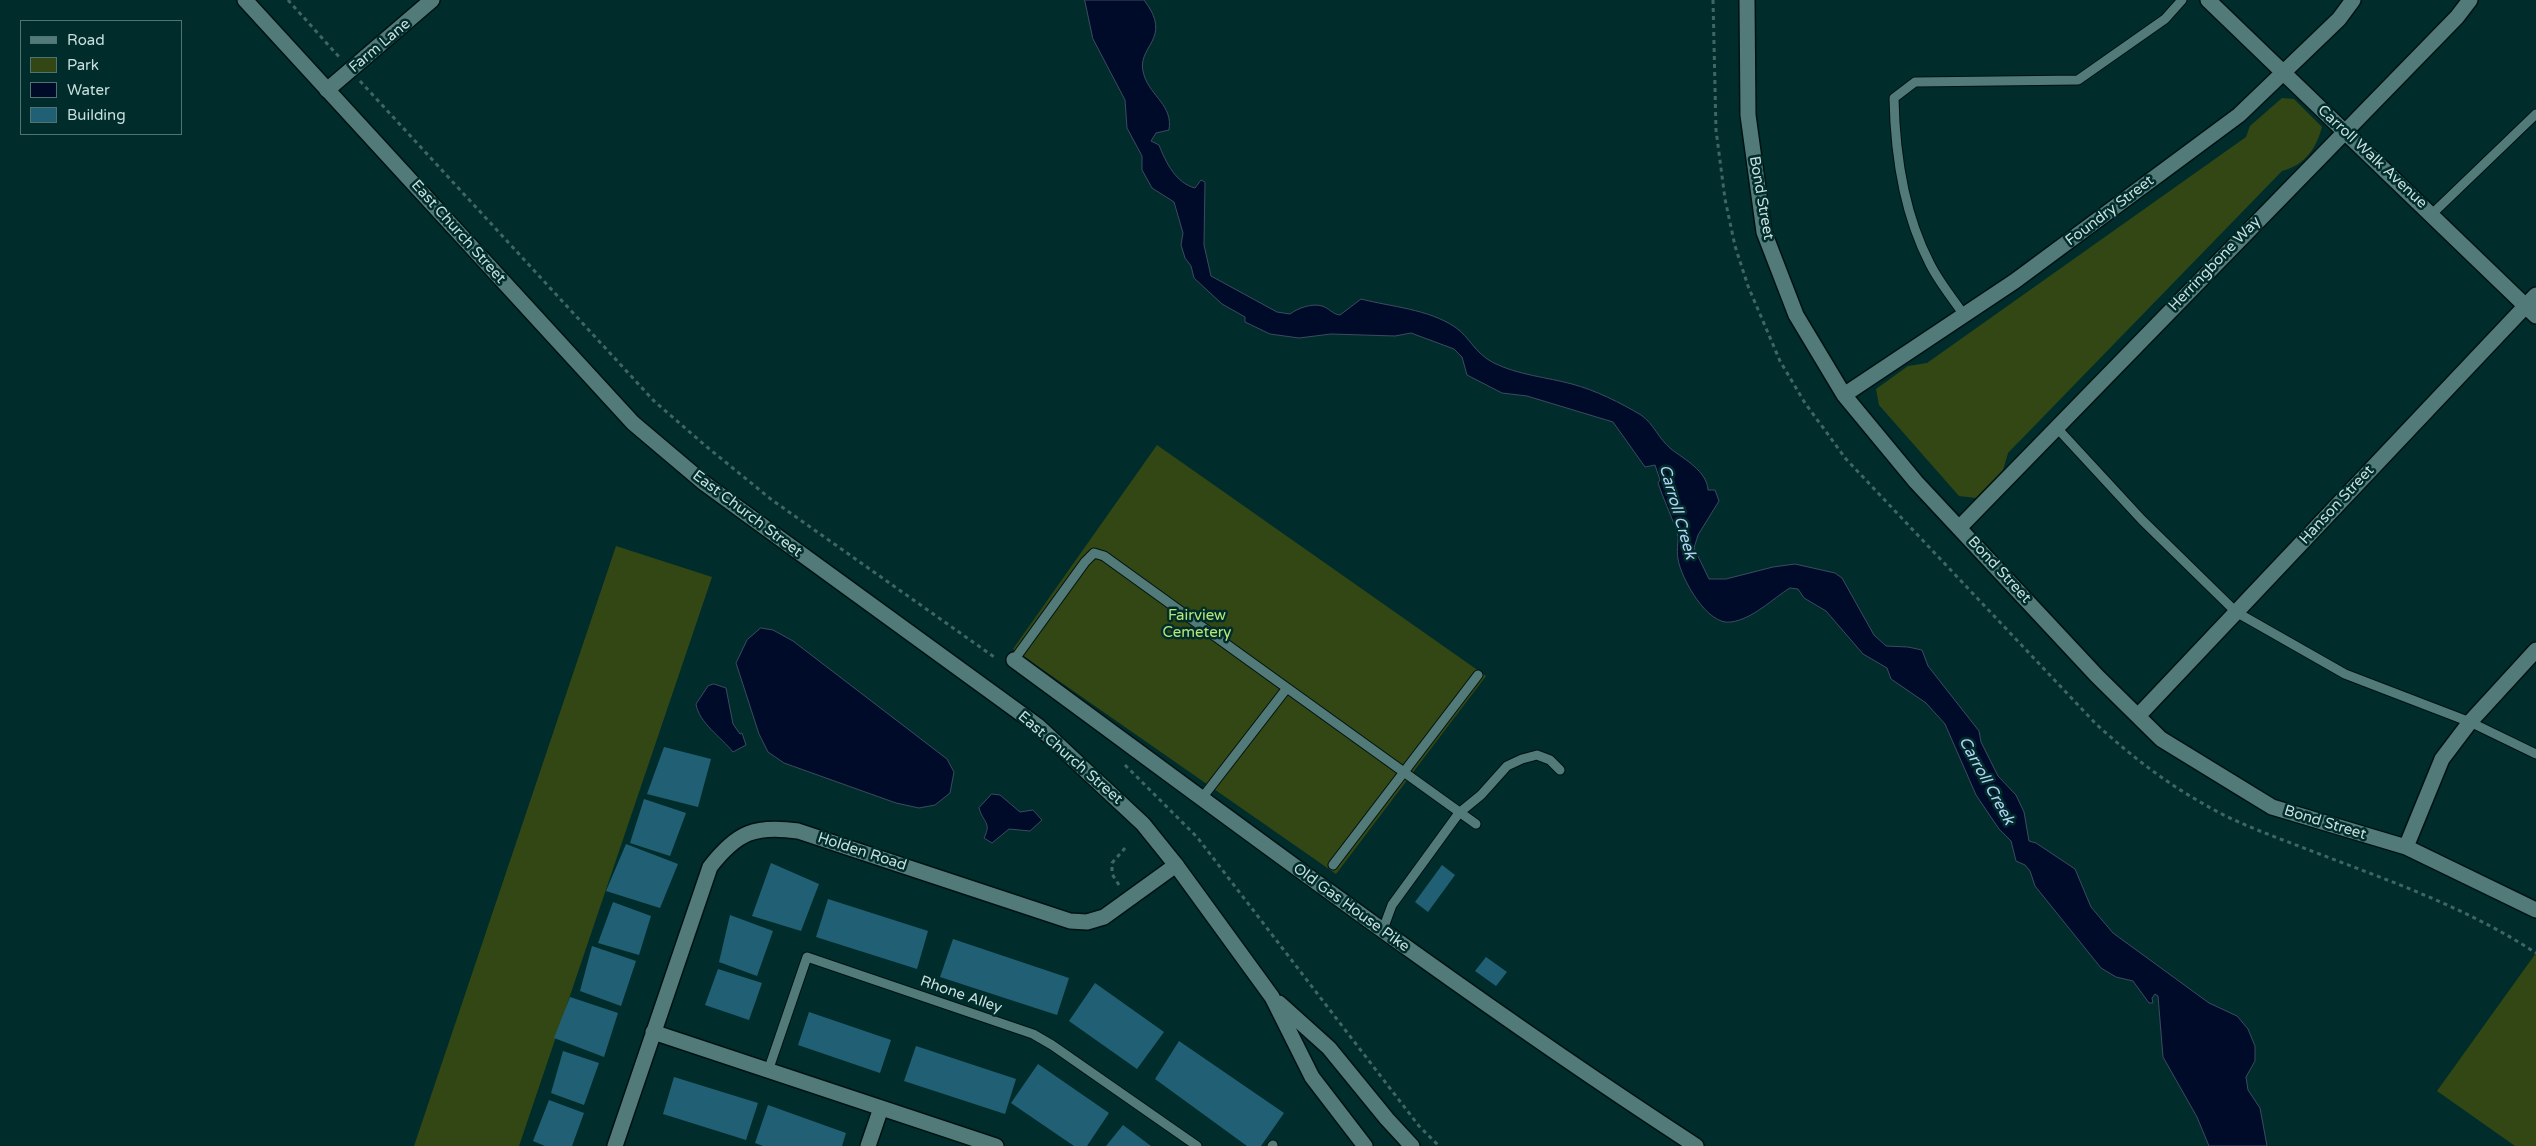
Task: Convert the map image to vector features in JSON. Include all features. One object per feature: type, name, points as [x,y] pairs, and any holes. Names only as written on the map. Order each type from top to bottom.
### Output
[{"type":"street","name":"East Church Street","points":[[245,0],[632,423],[738,508],[1038,726],[1124,805],[1176,864],[1272,997],[1312,1077],[1366,1146]]},
{"type":"street","name":"Farm Lane","points":[[327,90],[432,0]]},
{"type":"street","name":"Bond Street","points":[[1746,0],[1748,115],[1764,232],[1796,315],[1844,395],[1916,482],[2161,739],[2272,807],[2406,847],[2536,910]]},
{"type":"street","name":"Carroll Walk Avenue","points":[[2208,0],[2432,214],[2533,305]]},
{"type":"street","name":"Foundry Street","points":[[1844,395],[2015,281],[2239,115],[2284,74],[2339,19],[2353,0]]},
{"type":"street","name":"Herringbone Way","points":[[1959,528],[2457,17],[2470,0]]},
{"type":"street","name":"Hanson Street","points":[[2138,716],[2533,305]]},
{"type":"street","points":[[2406,847],[2442,759],[2470,722],[2536,650]]},
{"type":"street","name":"Old Gas House Pike","points":[[1008,661],[1202,798],[1382,932],[1615,1094],[1696,1146]]},
{"type":"street","name":"Holden Road","points":[[616,1146],[710,867],[721,853],[736,840],[757,829],[776,828],[798,831],[1070,922],[1087,922],[1104,917],[1176,864]]},
{"type":"street","name":"East Church Street","points":[[1272,997],[1329,1048],[1387,1119],[1412,1146]]},
{"type":"street","points":[[653,1032],[996,1146]]},
{"type":"street","points":[[868,1146],[881,1108]]},
{"type":"lane","points":[[1964,315],[1930,264],[1907,202],[1895,139],[1894,98],[1915,82],[2078,80],[2165,19],[2182,0]]},
{"type":"lane","points":[[2432,214],[2536,114]]},
{"type":"lane","points":[[2057,428],[2142,520],[2236,612],[2345,674],[2470,722],[2536,754]]},
{"type":"lane","points":[[1008,661],[1085,562],[1094,554],[1104,556],[1476,824]]},
{"type":"lane","points":[[1333,865],[1478,675]]},
{"type":"lane","points":[[1202,798],[1287,688]]},
{"type":"lane","points":[[1382,932],[1392,904],[1460,813],[1481,795],[1507,766],[1522,758],[1537,755],[1550,760],[1560,770]]},
{"type":"lane","name":"Rhone Alley","points":[[768,1071],[807,957],[1033,1034],[1052,1045],[1198,1146]]},
{"type":"path","points":[[288,0],[345,64]]},
{"type":"path","points":[[1713,0],[1718,160],[1735,246],[1755,304],[1780,361],[1805,403],[1846,460],[2096,724],[2132,757],[2202,804],[2244,824],[2464,911],[2503,931],[2536,953]]},
{"type":"path","points":[[357,78],[654,401],[772,500],[1008,661]]},
{"type":"path","points":[[1119,759],[1197,837],[1419,1126],[1439,1146]]},
{"type":"path","points":[[1119,886],[1112,874],[1112,863],[1125,848]]},
{"type":"green space","points":[[2282,98],[2294,99],[2322,127],[2313,149],[2297,165],[2282,171],[2008,453],[2003,470],[1976,498],[1959,496],[1879,405],[1876,389],[1908,366],[1927,363],[2246,137],[2250,126]]},
{"type":"green space","name":"Fairview Cemetery","points":[[1157,445],[1486,676],[1336,874],[1013,649]]},
{"type":"green space","points":[[616,546],[712,577],[519,1146],[414,1146]]},
{"type":"green space","points":[[2536,953],[2536,1146],[2515,1146],[2437,1091]]},
{"type":"water","name":"Carroll Creek","points":[[1085,0],[1144,0],[1152,14],[1156,25],[1155,34],[1142,65],[1147,83],[1168,114],[1169,130],[1156,133],[1151,141],[1159,145],[1168,165],[1182,182],[1195,188],[1201,180],[1205,182],[1204,245],[1211,276],[1277,312],[1290,314],[1305,307],[1318,305],[1340,315],[1361,299],[1422,312],[1455,327],[1465,335],[1482,355],[1494,363],[1522,373],[1581,387],[1599,393],[1625,406],[1641,415],[1671,449],[1699,471],[1707,483],[1708,490],[1715,490],[1719,501],[1698,535],[1694,548],[1709,579],[1726,579],[1773,567],[1795,564],[1835,573],[1842,578],[1874,635],[1886,646],[1922,650],[1928,666],[1979,731],[1981,742],[1998,776],[2016,795],[2024,812],[2029,841],[2036,843],[2075,869],[2091,907],[2113,933],[2209,1003],[2237,1016],[2248,1029],[2255,1046],[2255,1061],[2246,1077],[2248,1090],[2260,1108],[2267,1146],[2209,1146],[2197,1117],[2163,1057],[2158,996],[2155,994],[2152,998],[2153,1003],[2149,1003],[2133,981],[2116,977],[2101,968],[2035,886],[2030,871],[2025,865],[2016,861],[2011,841],[1999,829],[1976,795],[1945,724],[1926,703],[1891,679],[1887,668],[1863,654],[1826,611],[1804,598],[1798,589],[1790,588],[1755,613],[1731,622],[1713,617],[1704,609],[1690,588],[1680,567],[1677,533],[1658,483],[1660,480],[1655,465],[1645,467],[1613,422],[1527,396],[1502,393],[1467,375],[1462,357],[1454,349],[1411,333],[1395,336],[1331,334],[1299,338],[1270,334],[1245,322],[1245,317],[1222,304],[1194,278],[1191,266],[1185,258],[1181,245],[1183,233],[1174,202],[1152,188],[1142,170],[1142,156],[1127,128],[1125,100],[1093,39]]},
{"type":"water","points":[[761,628],[773,630],[793,641],[947,759],[954,772],[950,793],[935,805],[919,808],[896,803],[784,763],[768,752],[759,734],[736,663],[747,640]]},
{"type":"water","points":[[714,684],[726,688],[733,724],[740,734],[742,733],[746,745],[733,752],[706,724],[696,704],[708,686]]},
{"type":"water","points":[[992,794],[1000,795],[1020,812],[1033,810],[1042,820],[1030,831],[1009,829],[992,843],[984,838],[987,825],[979,808]]},
{"type":"building","points":[[664,747],[711,759],[698,807],[647,794]]},
{"type":"building","points":[[644,799],[686,813],[670,856],[630,843]]},
{"type":"building","points":[[626,844],[678,864],[660,908],[606,891]]},
{"type":"building","points":[[771,863],[819,884],[801,931],[752,916]]},
{"type":"building","points":[[1442,865],[1455,875],[1428,912],[1415,902]]},
{"type":"building","points":[[828,899],[928,931],[917,969],[816,937]]},
{"type":"building","points":[[613,902],[651,916],[639,955],[598,943]]},
{"type":"building","points":[[730,915],[773,931],[757,976],[719,962]]},
{"type":"building","points":[[953,939],[1069,978],[1057,1015],[940,977]]},
{"type":"building","points":[[592,946],[636,961],[621,1006],[580,991]]},
{"type":"building","points":[[1486,957],[1507,972],[1496,986],[1475,971]]},
{"type":"building","points":[[718,969],[762,983],[749,1020],[705,1005]]},
{"type":"building","points":[[1095,983],[1164,1032],[1137,1069],[1069,1021]]},
{"type":"building","points":[[570,997],[618,1013],[604,1057],[554,1038]]},
{"type":"building","points":[[809,1012],[891,1040],[880,1073],[798,1045]]},
{"type":"building","points":[[1179,1041],[1284,1113],[1261,1146],[1247,1146],[1155,1079]]},
{"type":"building","points":[[916,1046],[1016,1079],[1005,1114],[904,1081]]},
{"type":"building","points":[[563,1051],[599,1063],[584,1105],[551,1093]]},
{"type":"building","points":[[1038,1064],[1109,1113],[1087,1146],[1074,1146],[1011,1103]]},
{"type":"building","points":[[674,1077],[758,1103],[746,1140],[663,1114]]},
{"type":"building","points":[[549,1100],[584,1113],[572,1146],[545,1146],[533,1141]]},
{"type":"building","points":[[768,1105],[846,1133],[842,1146],[763,1146],[755,1143]]},
{"type":"building","points":[[1123,1125],[1151,1146],[1106,1146]]}]
